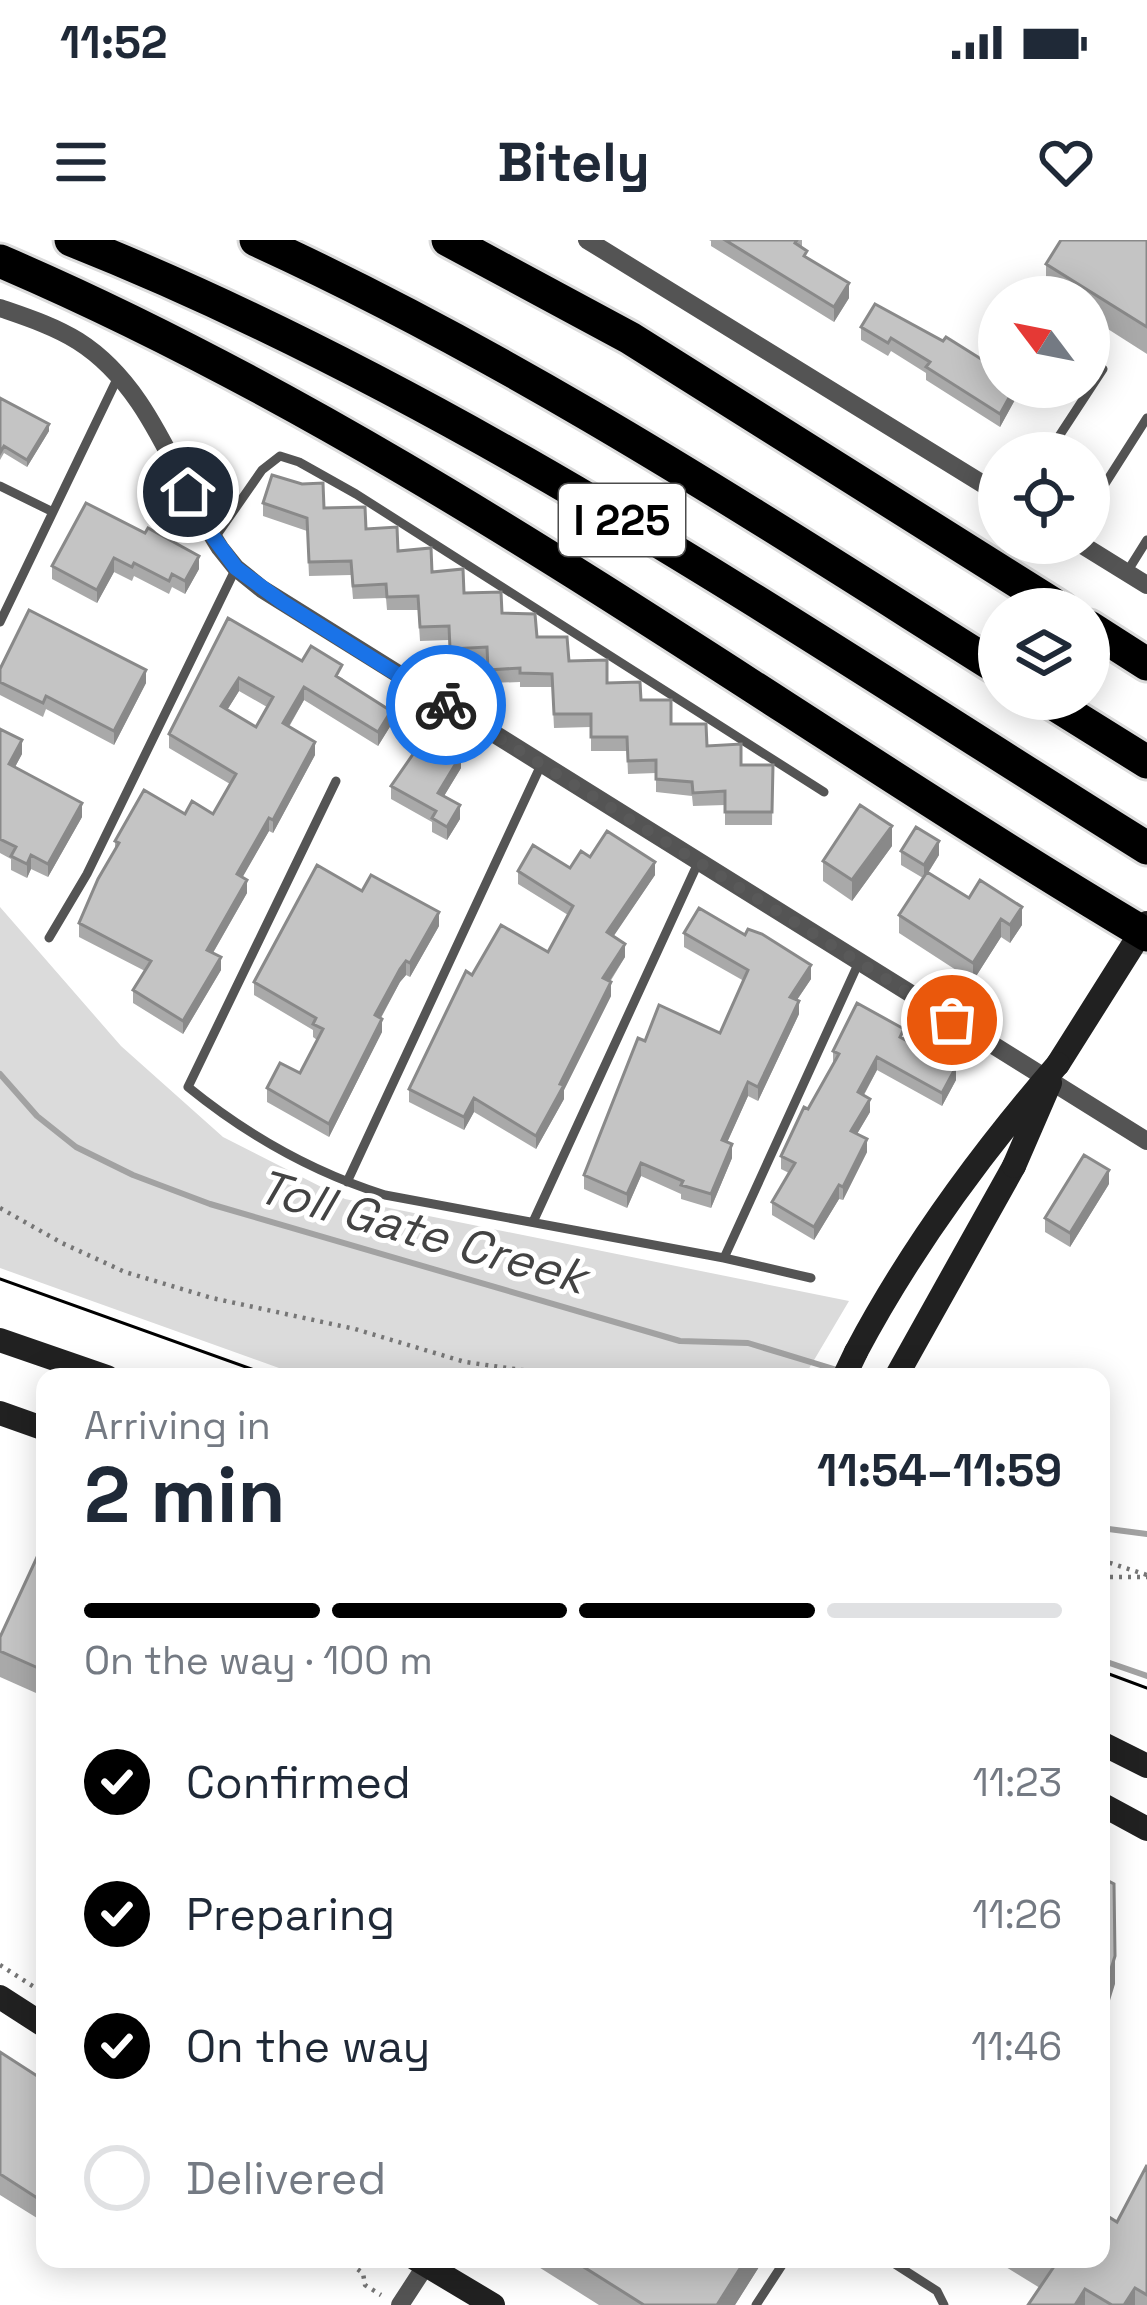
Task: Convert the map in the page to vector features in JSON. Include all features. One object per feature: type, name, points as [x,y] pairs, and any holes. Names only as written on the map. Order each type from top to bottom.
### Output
[{"type":"highway","name":"I 225","points":[[71,240],[268,325],[424,405],[713,575],[1147,848]]},
{"type":"highway","name":"I 225","points":[[256,240],[549,392],[978,656]]},
{"type":"highway","points":[[448,240],[630,338],[1028,588]]},
{"type":"highway","points":[[0,261],[174,341],[368,448],[1145,930]]},
{"type":"highway","points":[[1110,640],[1147,664]]},
{"type":"highway","points":[[1080,720],[1147,762]]},
{"type":"main road","points":[[849,1368],[874,1318],[945,1209],[979,1159],[1058,1064],[1145,930]]},
{"type":"main road","points":[[901,1368],[1014,1166],[1058,1064]]},
{"type":"main road","points":[[0,1340],[81,1368]]},
{"type":"main road","points":[[0,1403],[36,1409]]},
{"type":"main road","points":[[0,1413],[36,1427]]},
{"type":"main road","points":[[1110,1748],[1147,1766]]},
{"type":"main road","points":[[1110,1809],[1147,1829]]},
{"type":"main road","points":[[0,1997],[36,2020]]},
{"type":"main road","points":[[434,2268],[493,2305]]},
{"type":"street","points":[[587,240],[978,481]]},
{"type":"street","points":[[0,308],[74,339],[118,377],[144,410],[214,538],[236,568],[292,609],[1147,1142]]},
{"type":"street","points":[[1110,562],[1147,585]]},
{"type":"street","points":[[400,2305],[419,2268]]},
{"type":"lane","points":[[0,622],[118,377]]},
{"type":"lane","points":[[1110,476],[1147,418]]},
{"type":"lane","points":[[214,538],[266,465],[280,456],[294,459],[824,792]]},
{"type":"lane","points":[[0,487],[53,512]]},
{"type":"lane","points":[[1126,572],[1147,540]]},
{"type":"lane","points":[[50,938],[87,874],[236,568]]},
{"type":"lane","points":[[347,1182],[541,764]]},
{"type":"lane","points":[[336,781],[188,1087],[254,1136],[347,1182],[400,1198],[811,1278]]},
{"type":"lane","points":[[533,1222],[698,862]]},
{"type":"lane","points":[[724,1258],[859,962]]},
{"type":"lane","points":[[756,2305],[780,2268]]},
{"type":"lane","points":[[901,2268],[932,2287],[944,2305]]},
{"type":"path","points":[[0,1208],[125,1272],[466,1362],[508,1368]]},
{"type":"path","points":[[1110,1563],[1147,1576]]},
{"type":"path","points":[[1110,1577],[1147,1576]]},
{"type":"path","points":[[0,1965],[36,1988]]},
{"type":"path","points":[[357,2268],[365,2285],[381,2295]]},
{"type":"shaded area","points":[[0,907],[121,1046],[223,1137],[345,1199],[849,1301],[809,1368],[279,1368],[0,1268]]},
{"type":"building","points":[[725,240],[797,240],[807,251],[804,256],[849,283],[834,307]]},
{"type":"building","points":[[1061,240],[1147,240],[1147,327],[1110,304],[1110,276],[1065,276],[1046,264]]},
{"type":"building","points":[[875,304],[943,341],[946,337],[978,357],[978,400],[926,367],[930,362],[891,338],[888,343],[861,327]]},
{"type":"building","points":[[0,398],[49,424],[27,460],[4,446],[0,453]]},
{"type":"building","points":[[272,475],[302,484],[323,483],[324,508],[365,507],[366,529],[397,527],[398,551],[431,548],[432,572],[463,569],[464,593],[501,592],[502,613],[535,614],[537,637],[567,637],[569,661],[607,660],[607,683],[640,682],[641,700],[671,700],[671,724],[706,724],[707,746],[741,744],[741,765],[773,765],[772,812],[725,812],[725,791],[693,793],[692,782],[656,779],[656,760],[628,761],[627,737],[591,737],[591,714],[554,714],[552,674],[520,673],[520,668],[488,670],[487,647],[450,649],[449,626],[420,627],[418,596],[387,597],[386,584],[353,586],[351,561],[309,562],[307,518],[263,503]]},
{"type":"building","points":[[86,503],[145,533],[148,528],[199,556],[185,581],[172,574],[169,581],[114,558],[97,590],[52,566]]},
{"type":"building","points":[[29,610],[146,670],[114,731],[46,696],[43,703],[0,682],[0,669]]},
{"type":"building","points":[[228,618],[302,661],[311,646],[342,665],[336,676],[391,711],[378,732],[304,687],[283,723],[315,742],[237,874],[247,880],[207,950],[221,957],[183,1021],[133,990],[151,961],[79,923],[119,843],[115,841],[144,790],[185,814],[192,801],[213,814],[236,774],[169,734]],"holes":[[[239,678],[273,697],[256,727],[221,706]]]},
{"type":"building","points":[[0,729],[22,740],[9,764],[82,803],[48,864],[31,855],[27,864],[11,856],[16,847],[0,839]]},
{"type":"building","points":[[427,734],[461,755],[438,793],[460,805],[447,827],[432,818],[436,811],[391,786]]},
{"type":"building","points":[[860,805],[892,826],[852,880],[823,861]]},
{"type":"building","points":[[916,827],[939,841],[924,865],[901,851]]},
{"type":"building","points":[[607,831],[655,862],[607,932],[625,944],[603,978],[611,982],[536,1136],[474,1098],[464,1117],[409,1089],[466,971],[472,975],[501,925],[548,952],[573,906],[518,871],[533,845],[570,868],[581,851],[590,857]]},
{"type":"building","points":[[317,865],[362,891],[371,875],[439,912],[375,1015],[382,1019],[329,1124],[267,1088],[280,1063],[300,1073],[323,1029],[313,1024],[316,1018],[254,982]]},
{"type":"building","points":[[927,872],[969,898],[980,880],[1022,907],[1010,925],[1001,919],[973,963],[899,915]]},
{"type":"building","points":[[699,908],[745,935],[748,929],[762,934],[811,965],[790,997],[799,1001],[758,1087],[748,1082],[722,1140],[732,1144],[711,1194],[681,1185],[683,1181],[641,1163],[627,1194],[584,1175],[638,1038],[645,1041],[659,1005],[720,1033],[748,970],[684,933]]},
{"type":"building","points":[[857,1003],[904,1029],[900,1037],[956,1067],[942,1093],[877,1057],[858,1092],[870,1099],[851,1131],[867,1139],[843,1187],[839,1185],[814,1227],[772,1202],[795,1163],[781,1156],[804,1107],[808,1109],[839,1054],[833,1051]]},
{"type":"building","points":[[1084,1155],[1109,1170],[1070,1233],[1045,1218]]},
{"type":"building","points":[[36,1559],[36,1667],[0,1651],[0,1637]]},
{"type":"building","points":[[1110,1882],[1114,1884],[1115,1956],[1110,1972]]},
{"type":"building","points":[[0,2052],[36,2075],[36,2197],[0,2174]]},
{"type":"building","points":[[1147,2165],[1147,2295],[1135,2288],[1124,2305],[1112,2305],[1085,2289],[1075,2305],[1028,2305],[1053,2268],[1110,2268],[1110,2218],[1117,2222]]},
{"type":"building","points":[[585,2268],[740,2268],[717,2305],[644,2305]]},
{"type":"waterway","name":"Toll Gate Creek","points":[[0,1074],[37,1116],[76,1147],[210,1204],[680,1341],[748,1343],[830,1368]]},
{"type":"waterway","name":"Toll Gate Creek","points":[[1110,1529],[1147,1534]]},
{"type":"waterway","points":[[1110,1663],[1147,1676]]},
{"type":"tram line","points":[[0,1279],[249,1368]]},
{"type":"tram line","points":[[1110,1674],[1147,1688]]},
{"type":"way so far","points":[[446,705],[952,1020]]},
{"type":"route","points":[[188,492],[236,568],[446,705]]}]
